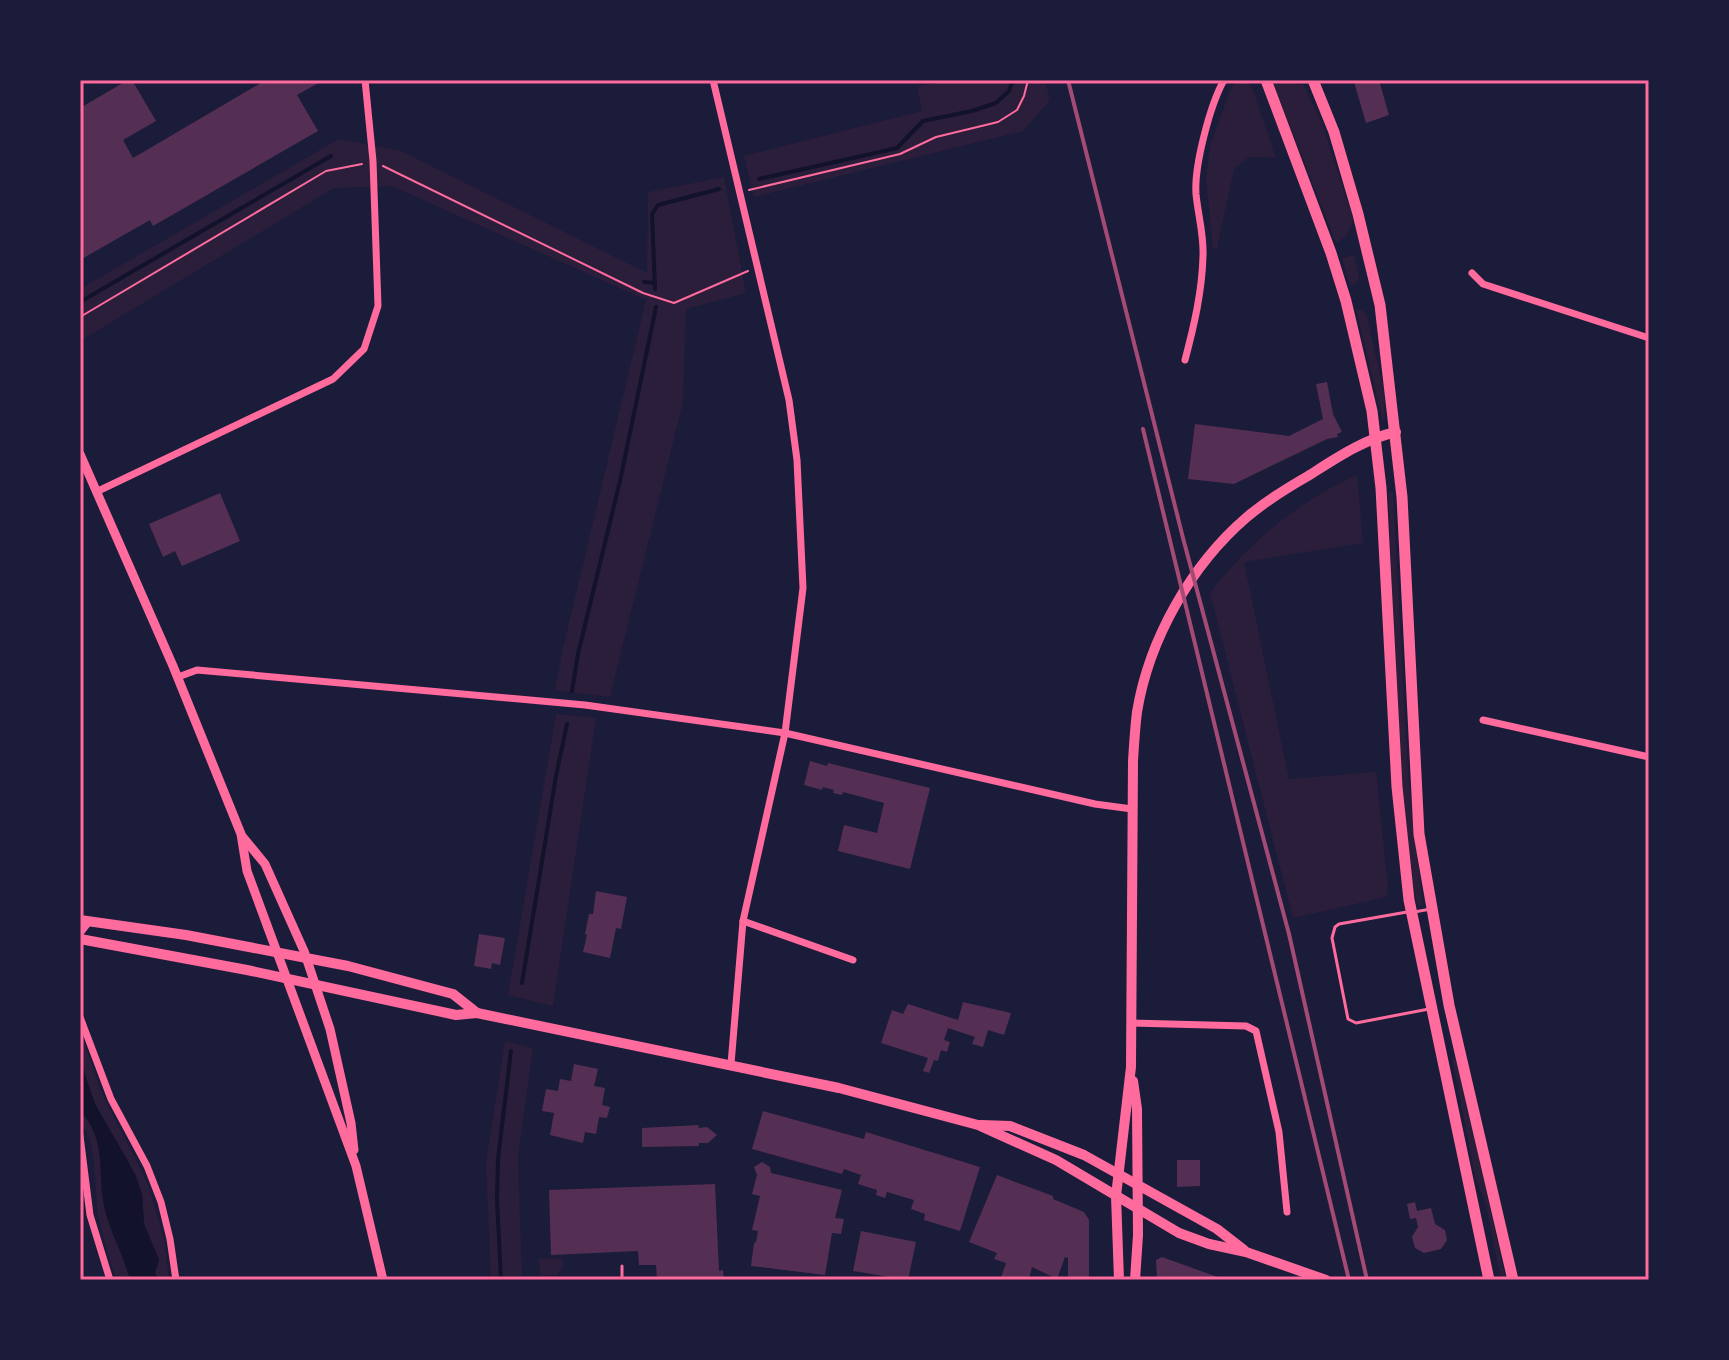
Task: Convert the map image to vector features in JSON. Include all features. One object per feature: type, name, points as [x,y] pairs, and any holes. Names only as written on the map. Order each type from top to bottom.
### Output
[{"type":"main road","points":[[1266,80],[1335,265],[1360,357],[1376,438],[1397,787],[1411,912],[1489,1280]]},
{"type":"main road","points":[[1313,80],[1334,132],[1380,305],[1402,497],[1419,834],[1449,1005],[1513,1280]]},
{"type":"main road","points":[[1119,1280],[1116,1196],[1131,1067],[1132,809],[1135,737],[1143,685],[1159,638],[1192,580],[1223,541],[1261,506],[1324,466],[1376,438],[1396,432]]},
{"type":"main road","points":[[80,931],[84,921],[277,952],[453,994],[477,1013]]},
{"type":"main road","points":[[80,939],[456,1015],[477,1013],[731,1064],[849,1090],[978,1125],[1056,1160],[1163,1226],[1193,1239],[1246,1252],[1326,1280]]},
{"type":"main road","points":[[1131,1067],[1137,1109],[1135,1280]]},
{"type":"main road","points":[[978,1125],[1010,1126],[1084,1155],[1217,1229],[1246,1252]]},
{"type":"street","points":[[96,492],[333,379],[364,349],[378,306],[373,161],[365,80]]},
{"type":"street","points":[[713,80],[789,400],[797,460],[803,588],[785,733],[743,921],[731,1064]]},
{"type":"street","points":[[1185,360],[1198,306],[1203,257],[1196,194],[1198,170],[1209,118],[1224,80]]},
{"type":"street","points":[[1472,273],[1483,284],[1649,338]]},
{"type":"street","points":[[80,454],[178,677],[241,834],[247,871],[356,1166]]},
{"type":"street","points":[[178,677],[197,670],[585,705],[785,733],[1095,804],[1132,809]]},
{"type":"street","points":[[1483,720],[1649,757]]},
{"type":"street","points":[[241,834],[265,864],[306,958],[330,1029],[351,1123],[356,1166],[383,1280]]},
{"type":"street","points":[[743,921],[853,960]]},
{"type":"street","points":[[80,1017],[111,1099],[147,1166],[161,1202],[176,1280]]},
{"type":"street","points":[[1131,1023],[1246,1026],[1256,1031],[1279,1132],[1287,1212]]},
{"type":"street","points":[[80,1136],[90,1215],[110,1280]]},
{"type":"lane","points":[[1431,909],[1339,924],[1332,938],[1348,1020],[1356,1023],[1433,1008]]},
{"type":"lane","points":[[622,1266],[622,1280]]},
{"type":"path","points":[[740,192],[900,154],[936,137],[998,122],[1017,110],[1028,80]]},
{"type":"path","points":[[80,317],[326,171],[373,161],[643,293],[674,303],[758,267]]},
{"type":"shaded area","points":[[944,80],[1045,80],[1050,100],[1023,131],[754,197],[744,156],[922,111],[917,87]]},
{"type":"shaded area","points":[[1245,80],[1252,87],[1276,158],[1249,157],[1234,169],[1217,249],[1213,249],[1206,178],[1210,146],[1231,88],[1236,81]]},
{"type":"shaded area","points":[[1272,80],[1301,80],[1322,123],[1353,219],[1347,236],[1336,243]]},
{"type":"shaded area","points":[[339,139],[401,151],[647,273],[648,192],[724,177],[746,293],[686,309],[683,402],[610,697],[555,690],[646,300],[392,186],[334,188],[80,341],[80,289]]},
{"type":"shaded area","points":[[1354,255],[1359,277],[1350,286],[1342,258]]},
{"type":"shaded area","points":[[1356,309],[1362,310],[1367,317],[1384,391],[1385,419],[1382,419]]},
{"type":"shaded area","points":[[1357,475],[1363,543],[1244,562],[1289,779],[1376,772],[1388,886],[1386,897],[1293,918],[1210,593],[1241,557],[1276,525],[1315,497]]},
{"type":"shaded area","points":[[1393,492],[1408,772],[1423,907],[1417,905],[1409,854],[1396,700],[1388,493]]},
{"type":"shaded area","points":[[556,714],[596,718],[553,1006],[508,995]]},
{"type":"shaded area","points":[[80,1030],[102,1094],[148,1184],[165,1244],[169,1280],[158,1280],[155,1273],[159,1260],[144,1224],[142,1194],[129,1162],[95,1104],[80,1060]]},
{"type":"shaded area","points":[[505,1041],[533,1048],[518,1156],[522,1280],[491,1280],[486,1162]]},
{"type":"shaded area","points":[[1456,1055],[1506,1280],[1501,1280],[1486,1205],[1475,1176],[1452,1059]]},
{"type":"shaded area","points":[[80,1060],[95,1104],[136,1176],[142,1194],[144,1224],[159,1260],[155,1273],[158,1280],[130,1280],[111,1228],[105,1210],[95,1134],[80,1110]]},
{"type":"shaded area","points":[[80,1110],[95,1134],[105,1210],[130,1280],[117,1280],[107,1250],[99,1220],[93,1154],[86,1130],[80,1123]]},
{"type":"shaded area","points":[[562,1258],[563,1267],[557,1275],[540,1276],[539,1259]]},
{"type":"building","points":[[132,80],[156,121],[123,140],[133,158],[266,80],[324,80],[297,95],[318,131],[153,226],[150,220],[80,260],[80,108]]},
{"type":"building","points":[[1379,80],[1389,115],[1366,123],[1354,82]]},
{"type":"building","points":[[1327,382],[1333,414],[1342,432],[1337,434],[1338,437],[1327,439],[1234,484],[1188,479],[1195,424],[1289,436],[1323,419],[1316,384]]},
{"type":"building","points":[[220,493],[240,541],[182,566],[175,551],[163,557],[149,524]]},
{"type":"building","points":[[810,761],[930,788],[910,869],[838,851],[844,825],[877,833],[884,803],[804,785]]},
{"type":"building","points":[[596,891],[627,897],[621,929],[616,928],[610,958],[583,952]]},
{"type":"building","points":[[479,934],[505,938],[500,965],[492,963],[491,969],[474,966]]},
{"type":"building","points":[[963,1002],[1011,1013],[1004,1035],[988,1030],[983,1047],[972,1044],[975,1037],[948,1028],[944,1040],[950,1042],[947,1052],[941,1050],[938,1061],[934,1060],[929,1073],[923,1071],[928,1058],[881,1043],[892,1010],[903,1014],[908,1004],[958,1020]]},
{"type":"building","points":[[574,1064],[598,1069],[594,1086],[605,1088],[602,1105],[610,1107],[607,1118],[599,1117],[596,1134],[585,1132],[583,1143],[550,1135],[554,1113],[542,1111],[546,1089],[558,1091],[560,1079],[571,1081]]},
{"type":"building","points":[[763,1111],[864,1139],[866,1132],[980,1167],[960,1231],[924,1220],[925,1214],[911,1209],[914,1200],[887,1192],[885,1198],[876,1195],[877,1190],[858,1184],[861,1175],[844,1169],[842,1174],[752,1149]]},
{"type":"building","points":[[699,1125],[698,1128],[707,1127],[717,1135],[708,1143],[699,1143],[699,1146],[642,1147],[642,1128]]},
{"type":"building","points":[[1177,1160],[1200,1160],[1200,1186],[1177,1187]]},
{"type":"building","points":[[762,1162],[770,1167],[771,1173],[842,1190],[835,1218],[844,1219],[841,1234],[832,1233],[825,1275],[751,1266],[758,1231],[752,1230],[760,1196],[752,1194],[757,1175],[754,1167]]},
{"type":"building","points":[[997,1175],[1053,1196],[1053,1199],[1084,1212],[1089,1220],[1089,1280],[1068,1280],[1068,1258],[1065,1257],[1057,1279],[1032,1267],[1029,1280],[1000,1280],[1006,1263],[994,1259],[997,1253],[969,1242]]},
{"type":"building","points":[[715,1184],[719,1271],[723,1270],[724,1280],[657,1280],[656,1265],[639,1265],[638,1251],[551,1255],[549,1190]]},
{"type":"building","points":[[1415,1202],[1417,1211],[1431,1208],[1435,1224],[1445,1230],[1447,1240],[1441,1249],[1424,1253],[1415,1248],[1412,1237],[1418,1227],[1416,1218],[1410,1219],[1407,1204]]},
{"type":"building","points":[[861,1231],[916,1242],[908,1280],[853,1271]]},
{"type":"building","points":[[1162,1257],[1226,1280],[1157,1280],[1156,1260]]},
{"type":"waterway","points":[[759,179],[897,148],[923,121],[996,103],[1009,91],[1013,80]]},
{"type":"waterway","points":[[80,302],[331,156]]},
{"type":"waterway","points":[[655,289],[652,214],[658,205],[719,189]]},
{"type":"waterway","points":[[644,282],[655,283]]},
{"type":"waterway","points":[[572,691],[656,307]]},
{"type":"waterway","points":[[522,983],[567,724]]},
{"type":"waterway","points":[[501,1280],[498,1159],[511,1051]]},
{"type":"railway","points":[[1068,80],[1183,538],[1289,934],[1367,1280]]},
{"type":"railway","points":[[1143,429],[1349,1280]]}]
